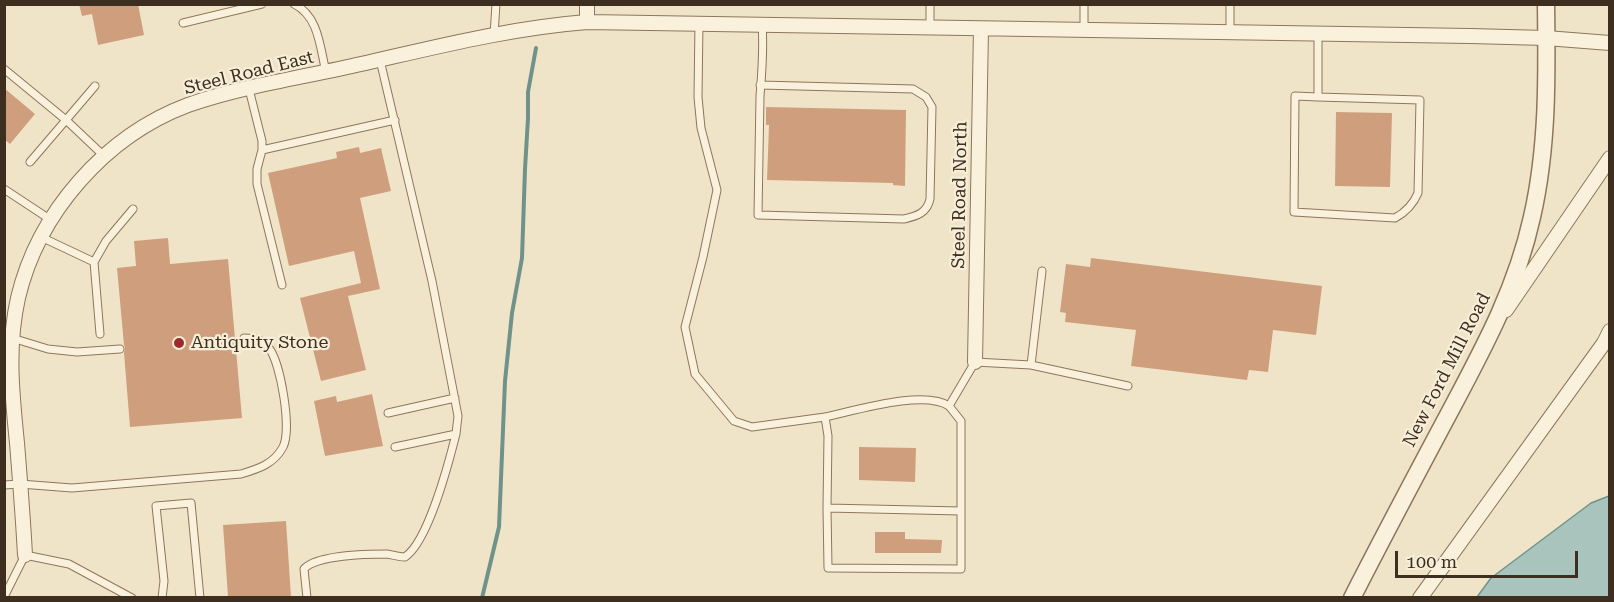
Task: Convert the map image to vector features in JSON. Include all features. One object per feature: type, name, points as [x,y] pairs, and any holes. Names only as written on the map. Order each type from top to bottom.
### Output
[{"type":"street","points":[[587,4],[587,22]]},
{"type":"street","name":"New Ford Mill Road","points":[[1352,597],[1495,326],[1525,246],[1540,180],[1546,117],[1546,4]]},
{"type":"street","name":"Steel Road East","points":[[25,555],[21,484],[8,390],[12,338],[10,312],[27,268],[51,220],[73,189],[104,156],[161,117],[214,97],[494,35],[545,26],[587,22],[1546,38],[1610,43]]},
{"type":"street","name":"Steel Road North","points":[[975,362],[981,29]]},
{"type":"street","points":[[1495,326],[1610,158]]},
{"type":"street","points":[[1419,597],[1604,343],[1610,331]]},
{"type":"lane","points":[[183,23],[262,4]]},
{"type":"lane","points":[[294,4],[306,12],[312,21],[326,72]]},
{"type":"lane","points":[[494,35],[496,4]]},
{"type":"lane","points":[[930,4],[930,28]]},
{"type":"lane","points":[[1084,4],[1084,30]]},
{"type":"lane","points":[[1230,4],[1230,32]]},
{"type":"lane","points":[[699,23],[698,98],[701,128],[717,190],[685,327],[695,374],[734,421],[752,427],[825,417],[911,399],[942,400],[961,421],[961,570],[828,568],[828,436],[825,417]]},
{"type":"lane","points":[[760,85],[913,89],[923,94],[932,107],[930,199],[926,210],[904,219],[758,215],[760,85],[764,48],[762,24]]},
{"type":"lane","points":[[1318,34],[1318,97]]},
{"type":"lane","points":[[307,597],[304,568],[315,561],[343,556],[405,557],[411,553],[420,540],[444,480],[456,434],[458,416],[432,281],[380,60]]},
{"type":"lane","points":[[4,69],[66,120],[104,156]]},
{"type":"lane","points":[[30,162],[95,86]]},
{"type":"lane","points":[[249,89],[262,141],[257,184],[282,285]]},
{"type":"lane","points":[[1295,96],[1318,97],[1420,100],[1418,194],[1404,213],[1395,218],[1294,212],[1295,96]]},
{"type":"lane","points":[[262,150],[395,120]]},
{"type":"lane","points":[[4,189],[51,220]]},
{"type":"lane","points":[[100,334],[94,262],[106,241],[133,209]]},
{"type":"lane","points":[[41,237],[94,262]]},
{"type":"lane","points":[[1031,364],[1042,272]]},
{"type":"lane","points":[[12,338],[48,349],[84,352],[120,349]]},
{"type":"lane","points":[[4,485],[72,488],[218,477],[241,474],[274,460],[284,446],[287,431],[280,376],[268,347],[257,338],[244,338]]},
{"type":"lane","points":[[949,406],[975,362],[1031,364],[1128,386]]},
{"type":"lane","points":[[388,412],[455,398]]},
{"type":"lane","points":[[395,447],[456,434]]},
{"type":"lane","points":[[162,597],[164,581],[156,506],[191,503],[200,597]]},
{"type":"lane","points":[[828,508],[961,511]]},
{"type":"lane","points":[[5,596],[25,555],[69,564],[132,597]]},
{"type":"water","points":[[1609,496],[1609,597],[1477,597],[1491,578],[1591,503]]},
{"type":"building","points":[[79,4],[138,4],[144,35],[98,45],[92,14],[82,16]]},
{"type":"building","points":[[4,88],[35,114],[10,144],[4,139]]},
{"type":"building","points":[[766,107],[906,110],[905,186],[893,185],[893,183],[767,180],[769,125],[766,125]]},
{"type":"building","points":[[1336,112],[1392,113],[1390,187],[1335,186]]},
{"type":"building","points":[[359,147],[360,153],[381,148],[391,191],[360,198],[380,289],[348,296],[366,370],[321,381],[300,298],[361,283],[354,251],[289,266],[268,173],[337,158],[336,152]]},
{"type":"building","name":"Antiquity Stone","points":[[168,238],[170,264],[228,259],[242,418],[130,427],[117,268],[136,266],[134,241]]},
{"type":"building","points":[[1091,258],[1322,286],[1316,335],[1273,330],[1268,372],[1249,370],[1247,380],[1131,366],[1136,330],[1065,322],[1066,313],[1060,312],[1066,264],[1090,267]]},
{"type":"building","points":[[372,394],[383,446],[325,456],[314,401],[336,396],[337,402]]},
{"type":"building","points":[[859,447],[916,448],[915,482],[859,480]]},
{"type":"building","points":[[286,521],[291,597],[228,597],[223,525]]},
{"type":"building","points":[[875,532],[905,532],[905,539],[942,540],[941,553],[875,553]]},
{"type":"waterway","points":[[482,598],[499,527],[505,381],[512,313],[522,258],[528,92],[536,48]]},
{"type":"place","name":"Antiquity Stone","points":[[179,343]]}]
